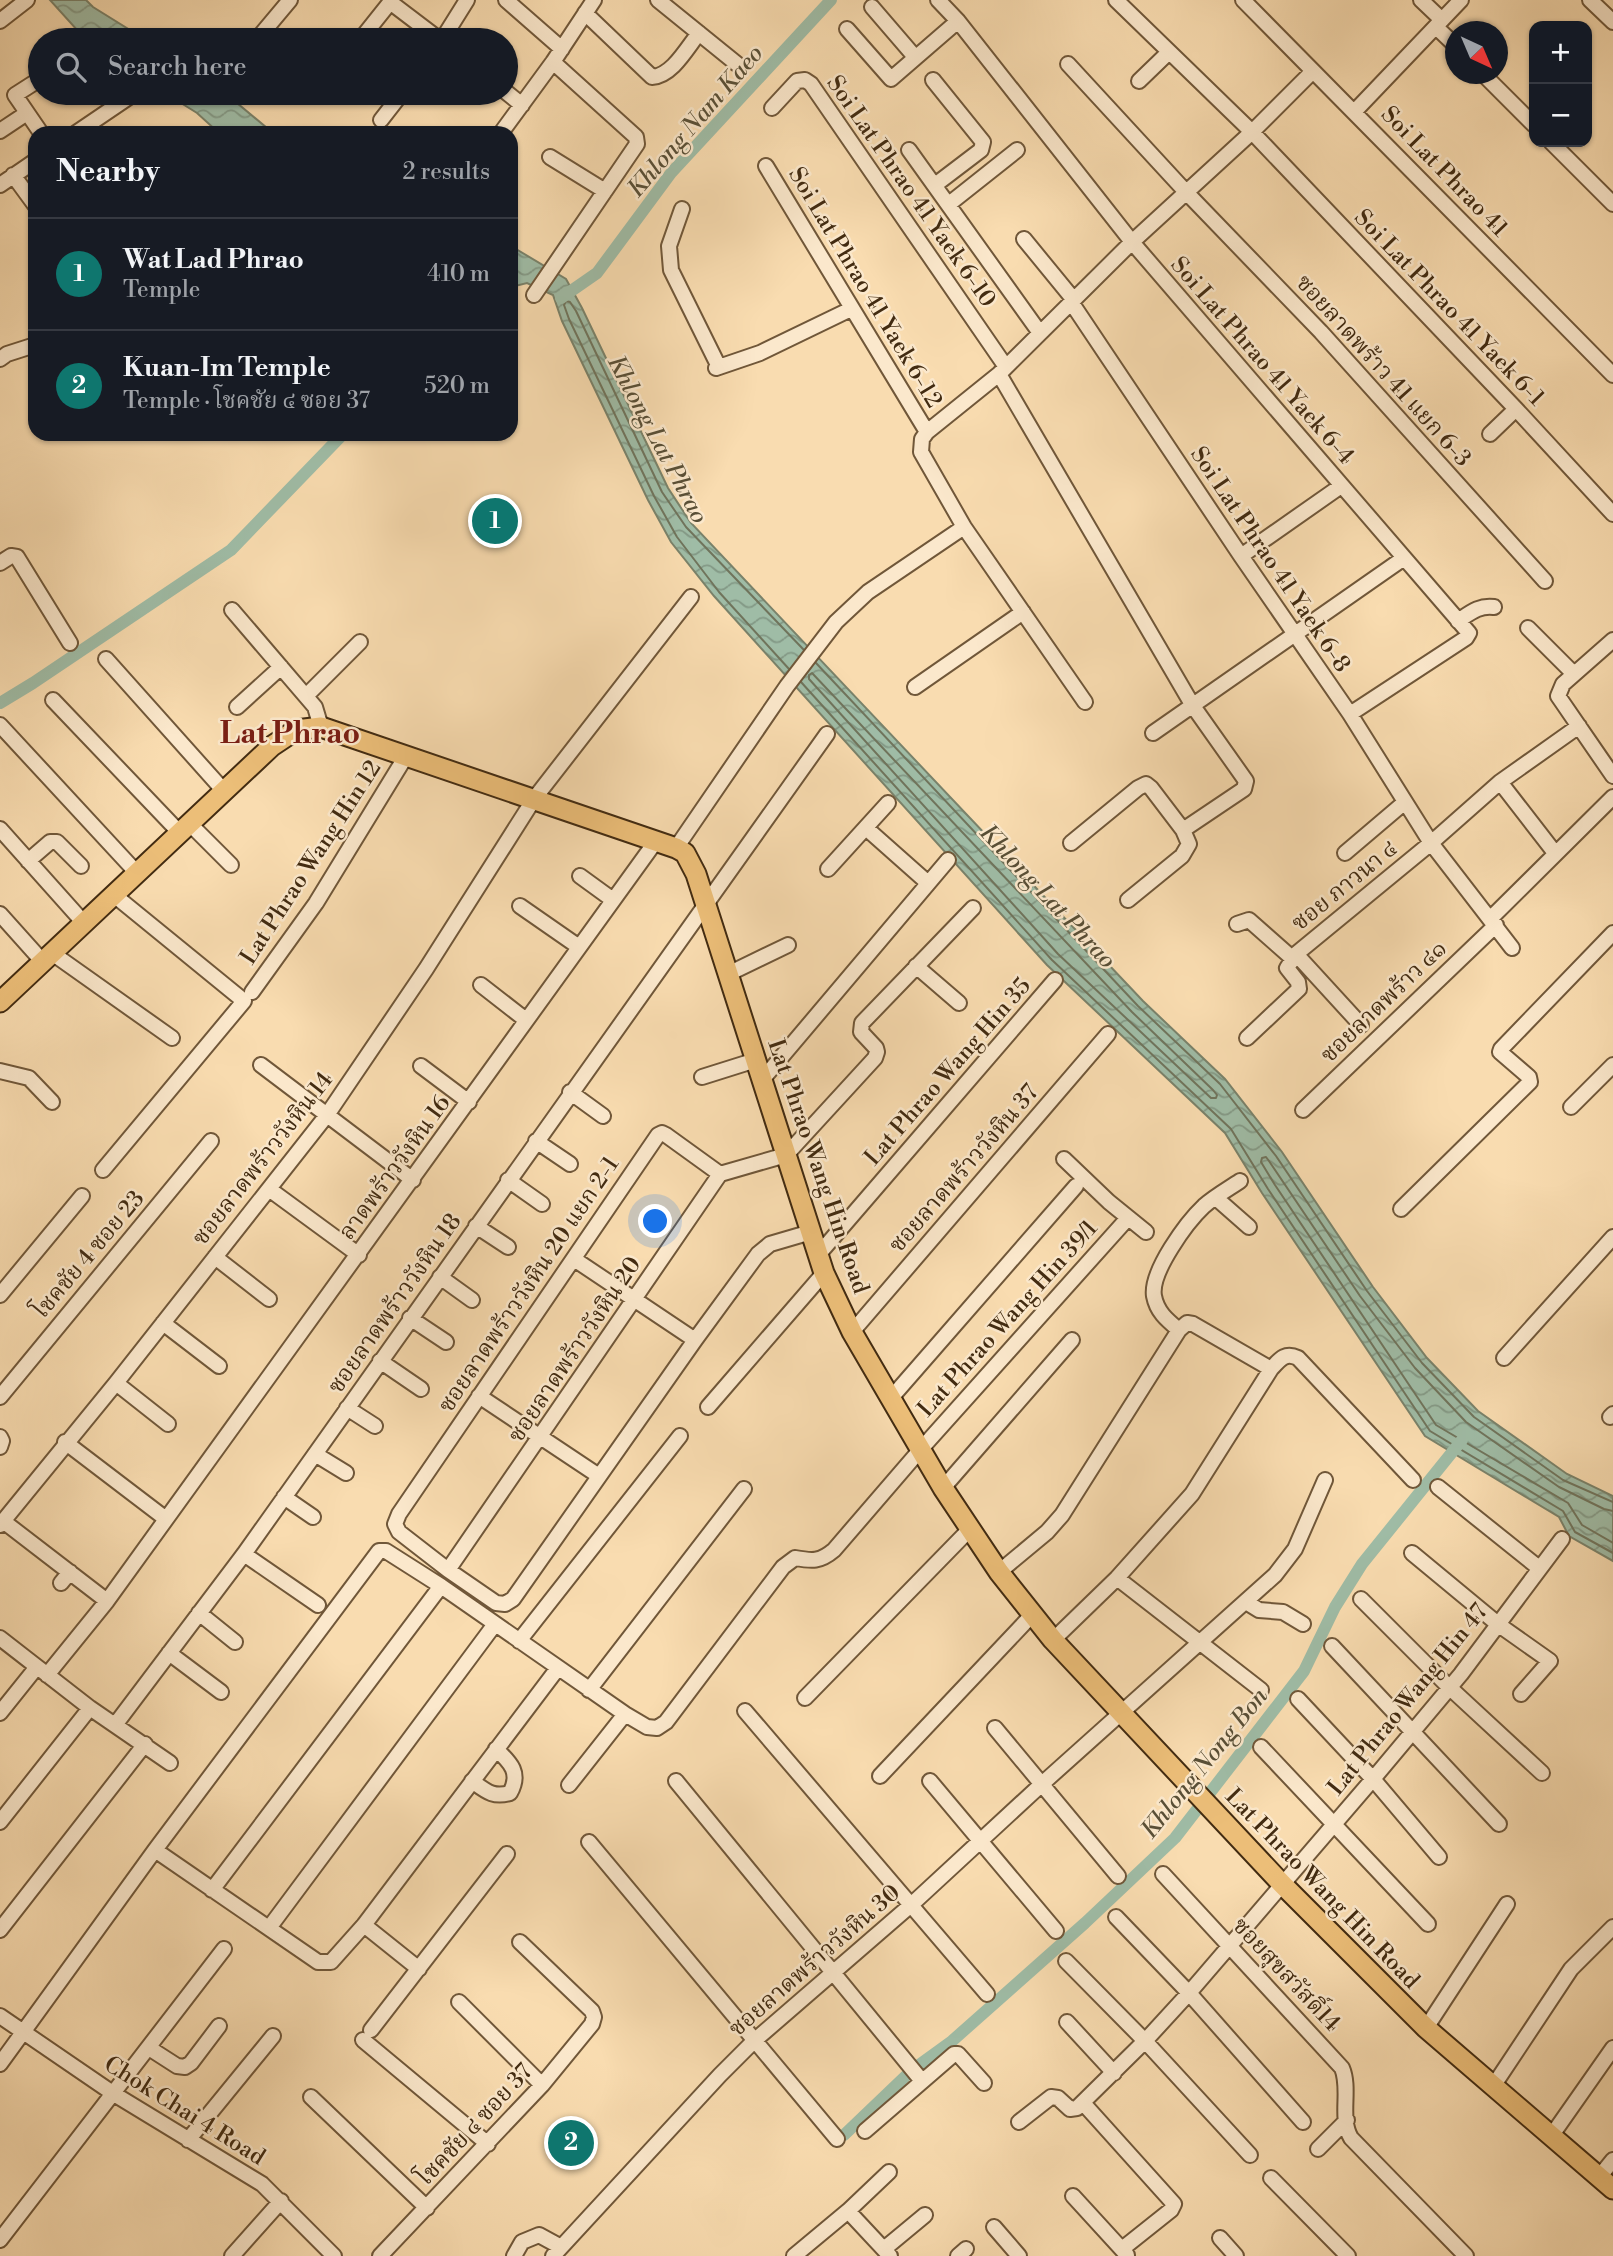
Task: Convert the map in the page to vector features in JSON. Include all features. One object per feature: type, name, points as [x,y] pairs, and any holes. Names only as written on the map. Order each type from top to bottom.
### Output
[{"type":"main road","points":[[2,997],[48,958],[272,746],[296,730],[321,727],[676,848]]},
{"type":"main road","name":"Lat Phrao Wang Hin Road","points":[[676,848],[685,853],[692,863],[821,1264],[852,1332],[943,1488],[999,1572],[1053,1640],[1282,1884],[1426,2028],[1606,2183]]},
{"type":"street","points":[[0,21],[27,0]]},
{"type":"street","points":[[267,28],[290,0]]},
{"type":"street","points":[[449,28],[467,0]]},
{"type":"street","points":[[506,0],[562,49]]},
{"type":"street","points":[[506,126],[554,62],[594,0]]},
{"type":"street","points":[[658,0],[737,64]]},
{"type":"street","name":"Soi Lat Phrao 41 Yaek 6-4","points":[[938,0],[958,21],[1132,242],[1458,621]]},
{"type":"street","name":"Soi Lat Phrao 41 Yaek 6-1","points":[[1116,0],[1252,132],[1613,514]]},
{"type":"street","name":"Soi Lat Phrao 41","points":[[1243,0],[1613,374]]},
{"type":"street","points":[[1421,0],[1445,32]]},
{"type":"street","points":[[1355,111],[1461,0]]},
{"type":"street","points":[[1590,0],[1613,22]]},
{"type":"street","points":[[369,28],[391,1],[426,28]]},
{"type":"street","points":[[872,7],[915,57]]},
{"type":"street","points":[[585,13],[652,76],[660,76],[668,70],[699,33]]},
{"type":"street","points":[[847,29],[891,79],[958,21]]},
{"type":"street","points":[[1139,81],[1168,53]]},
{"type":"street","points":[[534,295],[637,144],[636,137],[554,62]]},
{"type":"street","name":"ซอยลาดพร้าว 41 แยก 6-3","points":[[1068,64],[1321,332],[1545,581]]},
{"type":"street","points":[[1085,702],[964,527],[921,452],[922,439],[1002,370],[1132,242],[1252,132],[1313,71]]},
{"type":"street","name":"Soi Lat Phrao 41 Yaek 6-10","points":[[772,108],[797,81],[805,80],[811,84],[1002,370]]},
{"type":"street","points":[[933,80],[984,146],[935,186]]},
{"type":"street","points":[[1493,84],[1529,120]]},
{"type":"street","points":[[28,87],[15,95],[36,126]]},
{"type":"street","points":[[518,102],[522,105]]},
{"type":"street","points":[[86,126],[117,105]]},
{"type":"street","points":[[381,120],[393,105]]},
{"type":"street","points":[[0,131],[27,113]]},
{"type":"street","points":[[1556,147],[1613,204]]},
{"type":"street","points":[[909,150],[1040,333]]},
{"type":"street","points":[[948,204],[1017,150]]},
{"type":"street","points":[[550,157],[605,191]]},
{"type":"street","points":[[0,185],[28,165]]},
{"type":"street","name":"Soi Lat Phrao 41 Yaek 6-12","points":[[766,166],[927,432]]},
{"type":"street","points":[[13,175],[28,195]]},
{"type":"street","points":[[682,209],[669,246],[671,270],[718,368],[760,354],[851,309]]},
{"type":"street","name":"Soi Lat Phrao 41 Yaek 6-8","points":[[1024,239],[1072,301],[1294,635],[1350,714],[1431,843],[1493,921]]},
{"type":"street","points":[[0,359],[28,348]]},
{"type":"street","points":[[1002,370],[1193,706],[1247,784],[1244,789],[1183,830]]},
{"type":"street","points":[[1490,434],[1516,409]]},
{"type":"street","points":[[1241,556],[1341,486]]},
{"type":"street","points":[[676,848],[787,686],[836,622],[868,592],[964,527]]},
{"type":"street","points":[[0,564],[11,556],[17,557],[69,643]]},
{"type":"street","points":[[1153,733],[1404,558]]},
{"type":"street","name":"ซอยลาดพร้าววังหิน 14","points":[[1,1523],[116,1383],[327,1115],[426,969],[534,799],[691,597]]},
{"type":"street","points":[[1350,714],[1466,638],[1469,633],[1458,621],[1475,609],[1494,607]]},
{"type":"street","points":[[232,610],[315,706],[321,727]]},
{"type":"street","points":[[915,687],[1023,612]]},
{"type":"street","points":[[1528,628],[1574,674]]},
{"type":"street","points":[[1613,640],[1560,688],[1558,696],[1613,776]]},
{"type":"street","points":[[306,696],[360,642]]},
{"type":"street","points":[[106,659],[224,791]]},
{"type":"street","points":[[237,707],[281,667]]},
{"type":"street","points":[[53,700],[185,828],[231,865]]},
{"type":"street","points":[[0,725],[137,873]]},
{"type":"street","name":"ซอย ภาวนา ๔","points":[[1361,1025],[1294,956],[1500,782],[1579,726]]},
{"type":"street","name":"ซอยลาดพร้าววังหิน 18","points":[[115,1725],[244,1554],[827,734]]},
{"type":"street","name":"Lat Phrao Wang Hin 12","points":[[103,1170],[248,996],[316,903],[406,756]]},
{"type":"street","points":[[1500,782],[1555,853]]},
{"type":"street","points":[[1071,844],[1146,783],[1183,830],[1189,844],[1187,850],[1128,900]]},
{"type":"street","name":"ซอยลาดพร้าว ๔๑","points":[[1303,1110],[1613,797]]},
{"type":"street","points":[[1345,853],[1405,802]]},
{"type":"street","points":[[828,869],[888,803]]},
{"type":"street","points":[[866,828],[928,883]]},
{"type":"street","points":[[0,829],[84,923]]},
{"type":"street","name":"ลาดพร้าววังหิน 16","points":[[0,1713],[107,1601],[656,841]]},
{"type":"street","points":[[28,861],[50,842],[57,842],[81,866]]},
{"type":"street","points":[[762,1080],[948,860]]},
{"type":"street","points":[[580,876],[613,900]]},
{"type":"street","points":[[114,895],[248,996]]},
{"type":"street","points":[[520,906],[579,947]]},
{"type":"street","points":[[720,1174],[786,1155],[875,1058],[876,1048],[861,1032],[862,1023],[972,908]]},
{"type":"street","points":[[0,914],[48,958],[172,1038]]},
{"type":"street","points":[[1237,924],[1250,920],[1294,956],[1287,968],[1298,982],[1299,989],[1247,1038]]},
{"type":"street","points":[[1493,921],[1512,948]]},
{"type":"street","points":[[1401,1209],[1530,1082],[1529,1077],[1500,1052],[1501,1048],[1613,933]]},
{"type":"street","points":[[728,974],[788,944]]},
{"type":"street","points":[[916,966],[959,1003]]},
{"type":"street","name":"Lat Phrao Wang Hin 35","points":[[708,1407],[821,1264],[1055,979]]},
{"type":"street","points":[[481,985],[526,1020]]},
{"type":"street","name":"ซอยลาดพร้าววังหิน 37","points":[[852,1332],[1108,1034]]},
{"type":"street","points":[[702,1077],[756,1060]]},
{"type":"street","points":[[261,1065],[413,1180]]},
{"type":"street","points":[[1571,1107],[1613,1065]]},
{"type":"street","points":[[421,1066],[469,1102]]},
{"type":"street","points":[[0,1071],[29,1078],[52,1102]]},
{"type":"street","points":[[570,1092],[603,1116]]},
{"type":"street","name":"ซอยลาดพร้าววังหิน 20 แยก 2-1","points":[[449,1570],[400,1532],[395,1524],[478,1396],[660,1133],[720,1174]]},
{"type":"street","name":"โชคชัย 4 ซอย 23","points":[[0,1397],[211,1141]]},
{"type":"street","points":[[536,1141],[570,1164]]},
{"type":"street","points":[[1064,1159],[1146,1232]]},
{"type":"street","name":"ซอยลาดพร้าววังหิน 20","points":[[449,1570],[720,1174]]},
{"type":"street","points":[[508,1181],[542,1204]]},
{"type":"street","points":[[1179,1331],[1159,1312],[1153,1285],[1170,1250],[1203,1206],[1240,1181]]},
{"type":"street","points":[[891,1398],[1076,1186]]},
{"type":"street","points":[[269,1189],[359,1255]]},
{"type":"street","points":[[3,1286],[82,1196]]},
{"type":"street","points":[[1216,1198],[1249,1227]]},
{"type":"street","name":"Lat Phrao Wang Hin 39/1","points":[[155,1850],[379,1551],[386,1550],[441,1586],[625,1714],[648,1727],[657,1728],[666,1722],[783,1567],[795,1558],[808,1561],[826,1557],[1128,1218]]},
{"type":"street","points":[[476,1226],[508,1247]]},
{"type":"street","points":[[449,1570],[496,1603],[505,1604],[513,1599],[758,1254],[770,1244],[811,1232]]},
{"type":"street","points":[[1504,1359],[1613,1237]]},
{"type":"street","points":[[215,1257],[270,1299]]},
{"type":"street","points":[[574,1259],[695,1340]]},
{"type":"street","points":[[440,1277],[472,1300]]},
{"type":"street","points":[[410,1318],[446,1342]]},
{"type":"street","points":[[163,1323],[219,1366]]},
{"type":"street","points":[[999,1572],[1047,1532],[1062,1515],[1179,1331],[1187,1324],[1193,1324],[1271,1369]]},
{"type":"street","points":[[943,1488],[1072,1340]]},
{"type":"street","points":[[1053,1640],[1118,1578],[1192,1494],[1271,1369],[1282,1357],[1292,1355],[1298,1358],[1413,1480]]},
{"type":"street","points":[[380,1361],[421,1390]]},
{"type":"street","points":[[116,1383],[168,1424]]},
{"type":"street","points":[[478,1396],[599,1476]]},
{"type":"street","points":[[347,1408],[375,1426]]},
{"type":"street","points":[[520,1641],[680,1436]]},
{"type":"street","points":[[0,1437],[0,1447]]},
{"type":"street","points":[[65,1442],[166,1519]]},
{"type":"street","points":[[315,1454],[346,1473]]},
{"type":"street","name":"ซอยลาดพร้าววังหิน 30","points":[[557,2251],[754,2041],[834,1974],[1275,1576],[1296,1549],[1325,1480]]},
{"type":"street","points":[[1438,1487],[1539,1568]]},
{"type":"street","points":[[589,1690],[744,1489]]},
{"type":"street","points":[[284,1497],[313,1517]]},
{"type":"street","points":[[1,1523],[65,1577],[107,1601]]},
{"type":"street","points":[[805,1698],[970,1530]]},
{"type":"street","name":"Lat Phrao Wang Hin 47","points":[[1084,2104],[1189,1993],[1373,1779],[1499,1625],[1562,1539]]},
{"type":"street","points":[[1412,1553],[1499,1625],[1550,1661],[1521,1694]]},
{"type":"street","points":[[244,1554],[318,1605]]},
{"type":"street","points":[[1118,1578],[1261,1689]]},
{"type":"street","points":[[212,1890],[441,1586]]},
{"type":"street","points":[[1360,1599],[1449,1687],[1542,1773]]},
{"type":"street","points":[[1246,1602],[1259,1610],[1283,1612],[1303,1624]]},
{"type":"street","points":[[200,1613],[235,1642]]},
{"type":"street","points":[[880,1776],[1032,1615]]},
{"type":"street","points":[[270,1928],[495,1624]]},
{"type":"street","points":[[0,1638],[90,1708],[170,1763]]},
{"type":"street","points":[[1332,1646],[1414,1730],[1499,1824]]},
{"type":"street","points":[[169,1653],[221,1692]]},
{"type":"street","points":[[0,2064],[155,1850],[318,1962],[331,1962],[344,1951],[558,1668]]},
{"type":"street","points":[[1298,1699],[1373,1779],[1439,1857]]},
{"type":"street","points":[[0,1822],[90,1708]]},
{"type":"street","points":[[745,1711],[986,1994]]},
{"type":"street","points":[[569,1785],[625,1714]]},
{"type":"street","points":[[995,1728],[1118,1877]]},
{"type":"street","points":[[0,1930],[145,1745]]},
{"type":"street","points":[[1261,1747],[1428,1924]]},
{"type":"street","points":[[472,1781],[491,1795],[510,1793],[516,1783],[516,1773],[511,1763],[496,1749]]},
{"type":"street","points":[[676,1781],[915,2073]]},
{"type":"street","points":[[930,1781],[1056,1931]]},
{"type":"street","points":[[589,1842],[837,2139]]},
{"type":"street","points":[[488,2144],[367,2035],[507,1854]]},
{"type":"street","name":"ซอยสุขสวัสดิ์14","points":[[1163,1874],[1342,2068],[1345,2076],[1348,2133],[1351,2138],[1466,2256]]},
{"type":"street","points":[[1426,2028],[1507,1904]]},
{"type":"street","points":[[1116,1917],[1189,1993],[1303,2122]]},
{"type":"street","points":[[364,1925],[419,1969]]},
{"type":"street","points":[[1494,2085],[1571,1969],[1613,1927]]},
{"type":"street","name":"โชคชัย ๔ ซอย 37","points":[[380,2256],[542,2085],[592,2024],[592,2011],[520,1942]]},
{"type":"street","points":[[0,2240],[224,1949]]},
{"type":"street","points":[[1066,1961],[1145,2041],[1250,2155]]},
{"type":"street","points":[[459,2003],[542,2085]]},
{"type":"street","name":"Chok Chai 4 Road","points":[[0,2016],[114,2094],[241,2170],[281,2201],[334,2256]]},
{"type":"street","points":[[1067,2022],[1114,2073]]},
{"type":"street","points":[[149,2048],[177,2066],[185,2067],[219,2026]]},
{"type":"street","points":[[188,2140],[273,2036]]},
{"type":"street","points":[[1552,2135],[1613,2049]]},
{"type":"street","points":[[865,2131],[915,2073],[954,2054],[958,2054],[985,2083]]},
{"type":"street","points":[[311,2097],[427,2208]]},
{"type":"street","points":[[1019,2122],[1051,2097],[1058,2098],[1074,2110],[1084,2104],[1174,2204],[1171,2210],[1125,2253],[1073,2196]]},
{"type":"street","points":[[1318,2149],[1347,2120]]},
{"type":"street","points":[[1606,2183],[1613,2160]]},
{"type":"street","points":[[794,2256],[889,2172]]},
{"type":"street","points":[[1271,2178],[1348,2256]]},
{"type":"street","points":[[232,2256],[281,2201]]},
{"type":"street","points":[[848,2211],[887,2253],[925,2215]]},
{"type":"street","points":[[994,2227],[1018,2256]]},
{"type":"street","points":[[514,2256],[522,2242],[539,2235],[557,2251]]},
{"type":"street","points":[[1220,2238],[1236,2256]]},
{"type":"water","points":[[50,0],[86,0],[127,28],[75,28]]},
{"type":"water","points":[[184,105],[239,105],[265,126],[211,126]]},
{"type":"water","points":[[518,250],[566,279],[668,488],[691,523],[1143,1001],[1225,1079],[1282,1152],[1373,1287],[1427,1358],[1478,1411],[1567,1474],[1613,1496],[1613,1561],[1569,1536],[1559,1517],[1425,1436],[1262,1193],[1225,1133],[1047,965],[714,596],[671,542],[562,321],[553,295],[527,283],[518,285]]},
{"type":"waterway","name":"Khlong Nam Kaeo","points":[[561,298],[597,273],[671,173],[831,0]]},
{"type":"waterway","points":[[0,703],[231,550],[336,441]]},
{"type":"waterway","name":"Khlong Nong Bon","points":[[844,2135],[912,2070],[952,2041],[1085,1923],[1175,1838],[1304,1671],[1335,1607],[1362,1564],[1462,1440]]},
{"type":"place","name":"Wat Lad Phrao","points":[[495,521]]},
{"type":"place","name":"Kuan-Im Temple","points":[[571,2143]]},
{"type":"district","name":"Lat Phrao","points":[[290,733]]},
{"type":"water label","name":"Khlong Lat Phrao","points":[[658,439]]},
{"type":"water label","name":"Khlong Lat Phrao","points":[[1048,896]]}]
